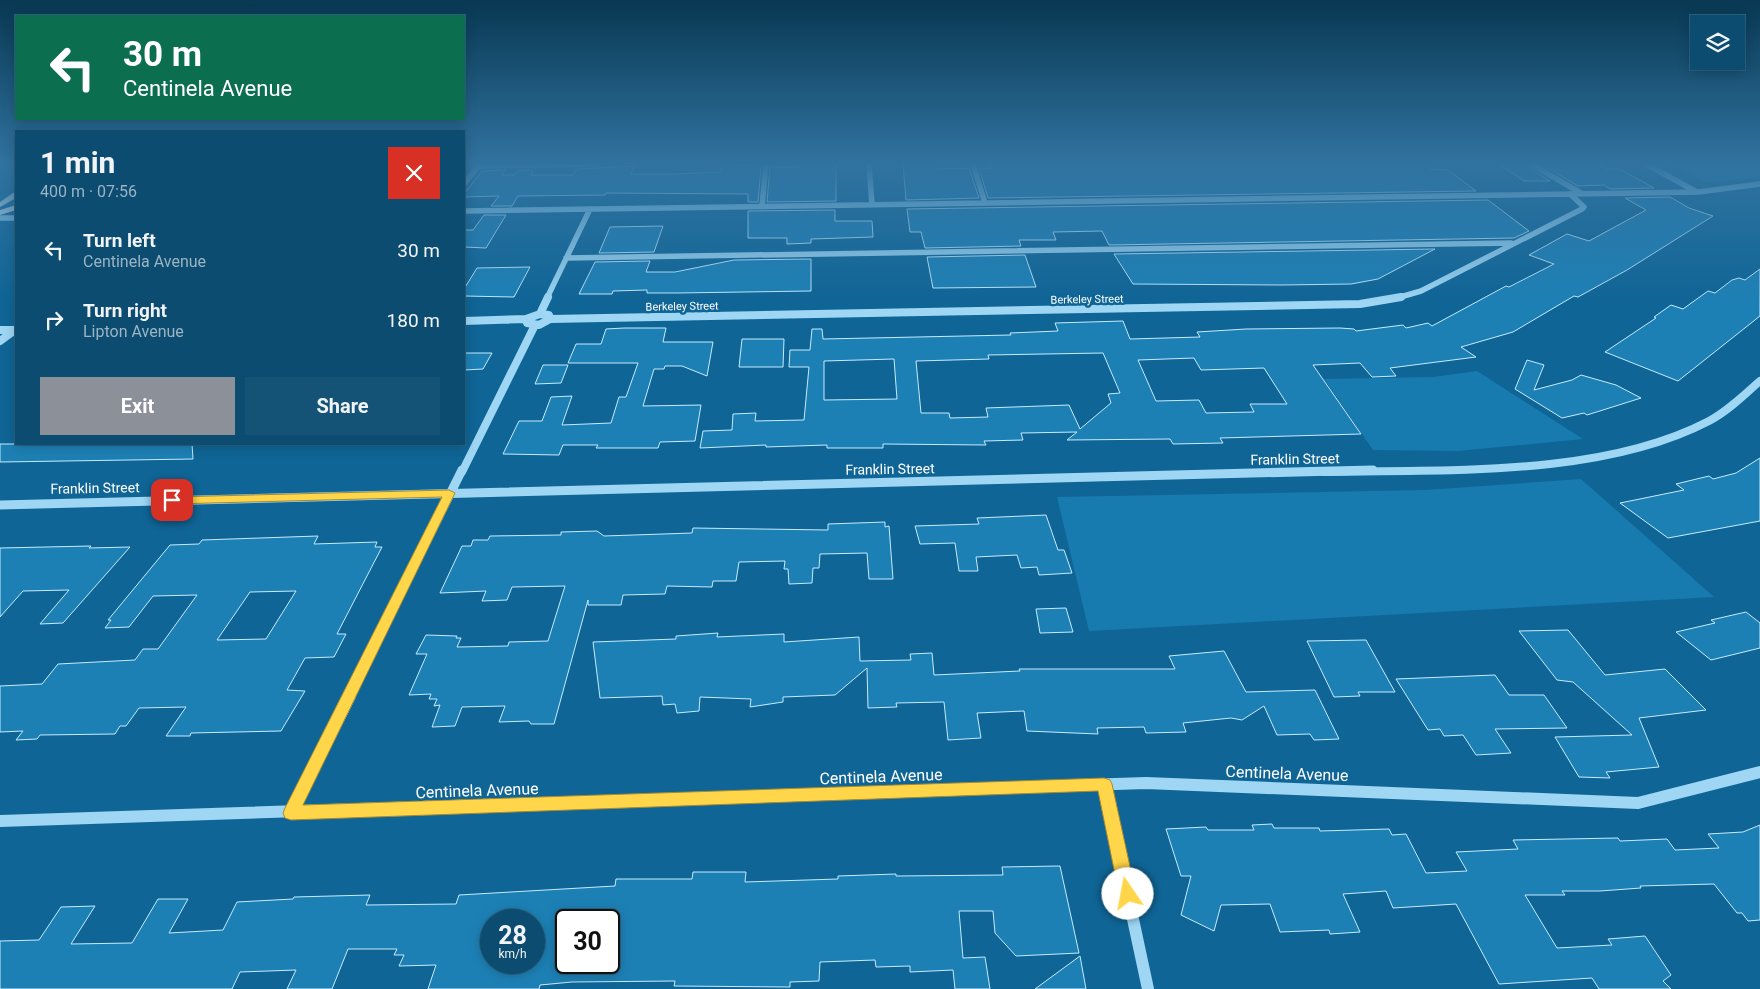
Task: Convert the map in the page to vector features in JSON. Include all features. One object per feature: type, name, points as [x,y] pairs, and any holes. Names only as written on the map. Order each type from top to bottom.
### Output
[{"type":"street","points":[[465,211],[517,210]]},
{"type":"street","points":[[291,813],[449,493],[530,322],[540,314],[589,210]]},
{"type":"street","name":"Berkeley Street","points":[[550,319],[1360,304],[1395,299],[1421,291],[1580,210]]},
{"type":"street","points":[[0,218],[15,218]]},
{"type":"street","points":[[566,258],[1514,243]]},
{"type":"street","points":[[465,320],[546,322],[550,319],[549,315],[540,314]]},
{"type":"street","points":[[0,330],[15,330]]},
{"type":"street","points":[[0,341],[15,331]]},
{"type":"street","name":"Franklin Street","points":[[0,505],[1508,467],[1596,458],[1659,442],[1709,421],[1760,381]]},
{"type":"street","name":"Centinela Avenue","points":[[0,821],[291,813],[1146,783],[1638,803],[1760,772]]},
{"type":"street","points":[[1104,784],[1148,989]]},
{"type":"shaded area","points":[[1477,371],[1583,439],[1458,451],[1373,450],[1324,379],[1433,377]]},
{"type":"shaded area","points":[[1581,479],[1714,597],[1089,631],[1057,497],[1425,490]]},
{"type":"building","points":[[835,210],[835,221],[872,221],[873,237],[811,239],[811,243],[787,244],[787,238],[748,238],[748,211]]},
{"type":"building","points":[[907,210],[1501,210],[1529,231],[1514,238],[1109,245],[1102,231],[1053,232],[1056,240],[1019,240],[1021,246],[925,248],[921,232],[910,232]]},
{"type":"building","points":[[1646,210],[1695,210],[1713,216],[1627,270],[1578,297],[1574,296],[1513,332],[1461,347],[1476,357],[1390,368],[1396,376],[1372,377],[1360,363],[1313,365],[1361,434],[1220,438],[1223,443],[1173,444],[1170,439],[1067,440],[1077,432],[1021,433],[1023,440],[984,441],[986,445],[883,444],[883,448],[827,448],[827,445],[766,447],[766,445],[700,448],[703,431],[732,430],[733,414],[756,413],[755,421],[804,420],[809,367],[789,367],[790,350],[810,350],[812,329],[822,329],[823,339],[1011,335],[1010,333],[1058,331],[1055,323],[1123,321],[1130,339],[1200,337],[1197,332],[1246,329],[1340,328],[1354,329],[1356,331],[1403,325],[1406,328],[1428,323],[1432,326],[1506,286],[1509,287],[1554,264],[1529,255],[1567,234],[1589,241]],"holes":[[[1103,353],[1120,393],[1108,394],[1111,403],[1080,429],[1069,405],[986,408],[988,417],[950,418],[949,413],[921,413],[916,361],[989,359],[988,355]],[[1194,358],[1201,370],[1264,368],[1287,404],[1250,404],[1254,412],[1206,413],[1199,400],[1156,401],[1138,360]],[[894,359],[897,399],[824,400],[824,361]]]},
{"type":"building","points":[[484,215],[506,215],[486,248],[465,247],[465,230],[473,230]]},
{"type":"building","points":[[663,226],[654,252],[599,253],[610,227]]},
{"type":"building","points":[[1435,249],[1378,279],[1351,284],[1133,284],[1114,254]]},
{"type":"building","points":[[1025,255],[1036,287],[933,288],[927,257]]},
{"type":"building","points":[[811,259],[811,291],[647,293],[647,290],[613,291],[612,294],[579,294],[595,262],[650,261],[646,272],[675,272],[734,260]]},
{"type":"building","points":[[530,267],[514,297],[465,296],[465,287],[477,268]]},
{"type":"building","points":[[1760,269],[1760,316],[1678,381],[1605,352],[1656,318],[1654,317],[1671,305],[1683,309],[1708,291],[1715,293],[1732,280],[1739,278],[1745,280]]},
{"type":"building","points":[[666,328],[663,342],[713,342],[707,376],[682,366],[665,366],[664,369],[654,369],[643,406],[701,405],[695,441],[660,442],[658,448],[596,448],[598,445],[563,445],[559,455],[503,454],[519,421],[542,421],[551,397],[572,396],[562,425],[611,423],[619,397],[626,397],[638,363],[568,363],[576,344],[601,344],[606,329]]},
{"type":"building","points":[[742,339],[784,339],[783,367],[739,367]]},
{"type":"building","points":[[465,353],[492,353],[483,369],[465,370]]},
{"type":"building","points":[[1527,360],[1544,365],[1534,390],[1572,380],[1581,375],[1616,385],[1641,398],[1587,415],[1584,413],[1562,418],[1515,389]]},
{"type":"building","points":[[543,365],[568,365],[561,383],[535,384]]},
{"type":"building","points":[[0,444],[192,445],[193,459],[0,462]]},
{"type":"building","points":[[1760,458],[1760,521],[1668,538],[1620,503],[1684,490],[1676,484],[1709,476],[1713,479],[1736,473]]},
{"type":"building","points":[[1046,515],[1058,550],[1064,550],[1072,573],[1039,575],[1037,567],[1021,568],[1017,555],[976,557],[978,571],[959,571],[955,543],[920,544],[915,526],[979,524],[977,518]]},
{"type":"building","points":[[885,522],[885,527],[889,526],[893,579],[869,579],[867,553],[820,554],[819,568],[813,568],[812,583],[789,584],[788,569],[784,569],[785,561],[739,562],[736,581],[713,581],[712,587],[667,586],[665,594],[623,595],[621,605],[588,605],[588,600],[554,724],[531,724],[529,721],[499,722],[505,706],[462,707],[455,726],[432,727],[440,705],[434,706],[437,699],[429,699],[431,694],[409,695],[427,654],[416,654],[426,635],[457,636],[456,638],[461,638],[457,647],[508,646],[509,642],[548,641],[565,586],[512,587],[507,600],[482,601],[486,591],[440,593],[462,546],[471,546],[473,540],[488,540],[490,536],[561,535],[561,532],[597,531],[604,536],[692,533],[693,528],[828,530],[828,524]]},
{"type":"building","points":[[318,536],[314,544],[377,542],[375,547],[382,547],[337,634],[346,634],[334,657],[305,658],[287,690],[305,691],[281,731],[191,733],[190,736],[166,736],[186,707],[139,708],[126,726],[120,726],[115,734],[40,735],[37,739],[16,740],[23,731],[0,732],[0,686],[42,684],[58,664],[135,660],[143,649],[158,649],[197,595],[153,596],[129,627],[105,628],[111,620],[108,620],[170,545],[199,544],[202,540]],"holes":[[[296,591],[266,639],[217,640],[250,592]]]},
{"type":"building","points":[[91,546],[89,548],[130,547],[63,623],[40,624],[69,590],[23,591],[0,617],[0,548]]},
{"type":"building","points":[[1066,608],[1073,632],[1040,633],[1036,609]]},
{"type":"building","points":[[1746,612],[1760,623],[1760,648],[1711,660],[1676,632],[1715,623],[1711,620]]},
{"type":"building","points":[[1568,630],[1605,675],[1665,669],[1706,710],[1639,718],[1659,767],[1606,772],[1610,778],[1579,777],[1555,737],[1632,735],[1573,682],[1557,680],[1519,631]]},
{"type":"building","points":[[718,633],[717,637],[784,634],[784,642],[859,637],[860,661],[911,660],[910,654],[932,653],[934,675],[1020,671],[1019,669],[1175,669],[1169,656],[1224,651],[1246,692],[1315,690],[1339,739],[1314,740],[1310,734],[1277,735],[1264,706],[1242,720],[1231,718],[1183,723],[1186,732],[1146,733],[1144,727],[1097,728],[1098,734],[1027,731],[1024,711],[977,713],[981,738],[948,740],[944,702],[896,703],[897,707],[868,708],[867,668],[835,695],[783,697],[783,702],[750,707],[751,699],[700,697],[699,711],[677,713],[675,704],[663,705],[662,696],[600,698],[593,642],[676,639],[676,636]]},
{"type":"building","points":[[1366,640],[1395,692],[1358,692],[1360,696],[1334,697],[1307,641]]},
{"type":"building","points":[[1495,675],[1509,695],[1544,695],[1567,728],[1495,729],[1511,753],[1476,755],[1463,735],[1444,736],[1440,729],[1428,730],[1396,679]]},
{"type":"building","points":[[1272,824],[1274,828],[1319,828],[1320,831],[1389,829],[1392,835],[1406,834],[1426,873],[1467,871],[1456,852],[1518,849],[1513,840],[1618,838],[1620,841],[1667,839],[1675,850],[1719,848],[1708,834],[1743,832],[1760,825],[1760,920],[1748,921],[1742,913],[1737,913],[1714,884],[1640,886],[1641,888],[1600,891],[1562,891],[1565,895],[1525,895],[1557,948],[1612,945],[1608,939],[1645,936],[1671,975],[1663,981],[1671,989],[1599,989],[1592,978],[1499,984],[1456,904],[1393,908],[1386,891],[1343,894],[1360,932],[1330,934],[1329,930],[1280,932],[1270,904],[1221,905],[1214,931],[1181,915],[1191,876],[1181,876],[1166,829],[1206,827],[1208,830],[1254,830],[1252,825]]},
{"type":"building","points":[[1060,866],[1079,953],[1016,956],[995,933],[993,911],[959,911],[963,958],[985,957],[990,989],[955,989],[953,970],[910,972],[910,966],[876,967],[875,960],[820,962],[819,981],[790,982],[790,987],[674,986],[675,981],[572,982],[540,985],[539,989],[428,989],[436,965],[399,966],[404,955],[394,955],[397,949],[348,949],[332,989],[287,989],[296,970],[240,972],[232,989],[0,989],[0,941],[39,940],[61,907],[95,906],[71,944],[132,943],[158,899],[188,899],[169,933],[223,930],[237,902],[293,899],[294,897],[370,895],[366,905],[456,904],[459,895],[615,886],[616,879],[692,879],[693,872],[746,872],[745,882],[838,879],[838,876],[896,874],[896,876],[1003,875],[1002,867]]},
{"type":"building","points":[[1080,956],[1086,989],[1035,989]]},
{"type":"route","points":[[172,500],[449,493],[291,813],[1104,784],[1128,894]]}]
